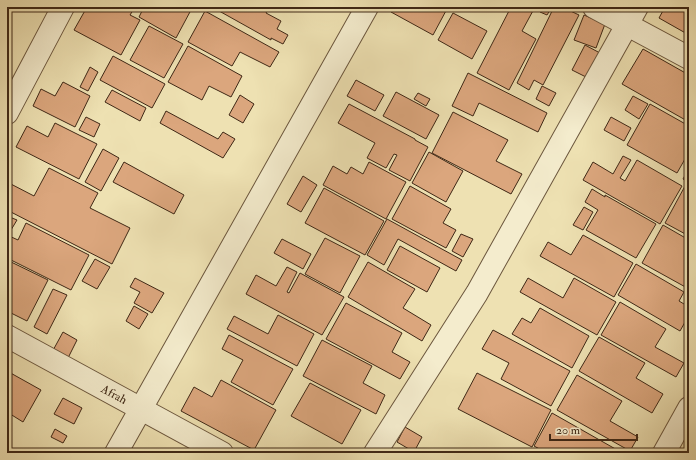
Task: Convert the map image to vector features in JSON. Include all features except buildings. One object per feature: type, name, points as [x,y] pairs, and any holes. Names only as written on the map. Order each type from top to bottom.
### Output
[{"type":"street","points":[[7,113],[63,7]]},
{"type":"street","points":[[116,453],[367,7]]},
{"type":"street","points":[[594,7],[632,16],[689,58]]},
{"type":"street","points":[[375,453],[478,293],[632,16]]},
{"type":"street","name":"Afrah","points":[[7,336],[222,453]]},
{"type":"street","points":[[664,453],[689,408]]}]
